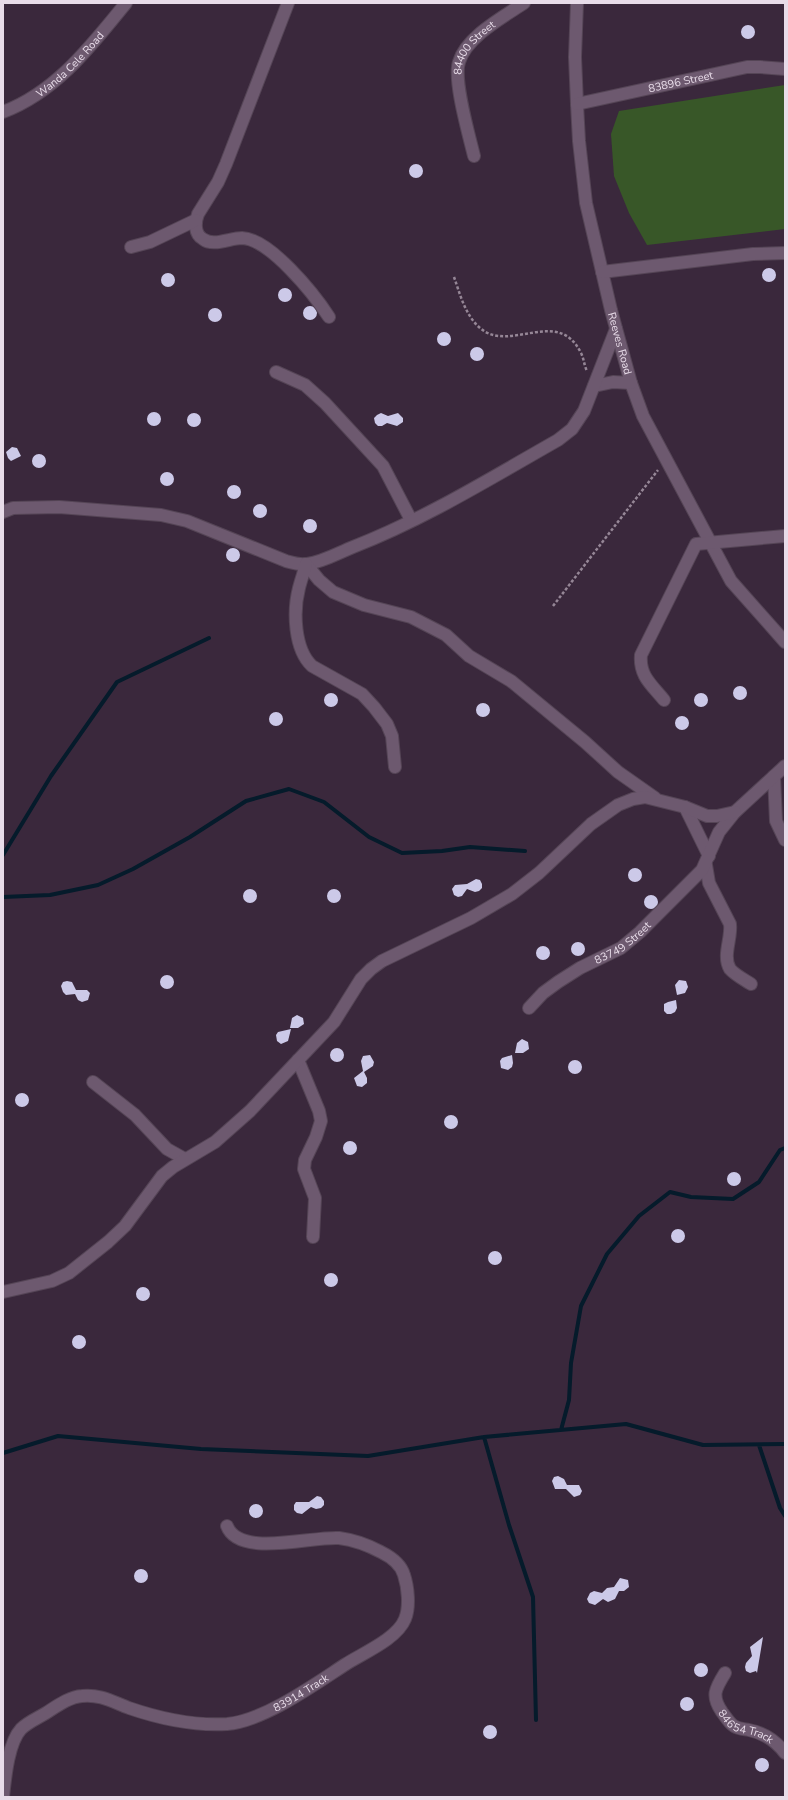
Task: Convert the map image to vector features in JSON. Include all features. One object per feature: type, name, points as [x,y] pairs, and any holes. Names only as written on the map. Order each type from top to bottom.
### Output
[{"type":"street","name":"Wanda Cele Road","points":[[3,112],[39,94],[63,74],[92,45],[126,3]]},
{"type":"street","points":[[288,3],[226,164],[196,220],[197,231],[200,237],[206,241],[244,238],[273,252],[303,283],[329,317]]},
{"type":"street","name":"84400 Street","points":[[474,156],[457,78],[458,62],[465,49],[476,37],[524,3]]},
{"type":"street","name":"Reeves Road","points":[[577,3],[574,57],[579,141],[586,203],[616,329],[631,383],[643,416],[731,581],[785,642]]},
{"type":"street","name":"83896 Street","points":[[577,104],[746,67],[785,69]]},
{"type":"street","points":[[131,247],[150,242],[196,220]]},
{"type":"street","points":[[602,272],[753,254],[785,253]]},
{"type":"street","points":[[3,512],[13,508],[59,508],[161,516],[187,521],[286,562],[306,564],[374,539],[465,494],[558,440],[578,422],[616,329]]},
{"type":"street","points":[[276,372],[305,385],[310,389],[325,403],[383,466],[411,520]]},
{"type":"street","points":[[594,386],[613,382],[631,383]]},
{"type":"street","points":[[664,700],[644,676],[640,665],[641,655],[696,544],[785,536]]},
{"type":"street","points":[[306,564],[297,600],[297,618],[301,651],[306,660],[312,666],[362,694],[374,707],[387,724],[392,736],[395,767]]},
{"type":"street","points":[[306,564],[325,587],[333,592],[364,605],[411,617],[446,635],[469,656],[511,681],[592,748],[618,772],[656,798]]},
{"type":"street","name":"83749 Street","points":[[529,1008],[543,993],[570,974],[626,944],[708,860],[719,832],[734,812],[785,766]]},
{"type":"street","points":[[774,776],[776,821],[785,840]]},
{"type":"street","points":[[3,1292],[52,1281],[68,1273],[125,1226],[162,1176],[185,1159],[215,1142],[228,1132],[334,1022],[352,992],[371,969],[382,961],[471,918],[512,894],[539,873],[591,824],[606,812],[633,799],[645,797],[656,798],[707,816],[717,816],[734,812]]},
{"type":"street","points":[[685,807],[708,860],[710,883],[730,924],[731,931],[727,960],[731,969],[751,984]]},
{"type":"street","points":[[298,1060],[319,1111],[321,1121],[316,1137],[305,1160],[304,1169],[315,1198],[313,1236]]},
{"type":"street","points":[[93,1082],[135,1115],[167,1149],[185,1159]]},
{"type":"street","name":"83914 Track","points":[[3,1797],[12,1747],[16,1736],[29,1723],[66,1701],[80,1696],[98,1696],[127,1707],[180,1722],[201,1725],[230,1723],[251,1718],[311,1687],[384,1641],[405,1619],[407,1589],[404,1573],[396,1561],[375,1548],[351,1540],[337,1538],[282,1543],[250,1541],[234,1537],[230,1534],[227,1526]]},
{"type":"street","name":"84654 Track","points":[[725,1673],[719,1683],[715,1702],[729,1721],[737,1727],[764,1735],[780,1746],[785,1753]]},
{"type":"path","points":[[454,277],[468,315],[480,329],[494,336],[508,336],[525,332],[547,330],[570,338],[582,354],[586,369],[594,386]]},
{"type":"path","points":[[553,606],[666,460]]},
{"type":"green space","points":[[785,85],[785,229],[647,245],[629,213],[614,176],[611,134],[619,111]]},
{"type":"building","points":[[748,25],[753,27],[755,32],[753,37],[748,39],[743,37],[741,32],[743,27]]},
{"type":"building","points":[[416,164],[421,166],[423,171],[421,176],[416,178],[411,176],[409,171],[411,166]]},
{"type":"building","points":[[769,268],[774,270],[776,275],[774,280],[769,282],[764,280],[762,275],[764,270]]},
{"type":"building","points":[[168,273],[173,275],[175,280],[173,285],[168,287],[163,285],[161,280],[163,275]]},
{"type":"building","points":[[285,288],[290,290],[292,295],[290,300],[285,302],[280,300],[278,295],[280,290]]},
{"type":"building","points":[[310,306],[315,308],[317,313],[315,318],[310,320],[305,318],[303,313],[305,308]]},
{"type":"building","points":[[215,308],[220,310],[222,315],[220,320],[215,322],[210,320],[208,315],[210,310]]},
{"type":"building","points":[[444,332],[449,334],[451,339],[449,344],[444,346],[439,344],[437,339],[439,334]]},
{"type":"building","points":[[477,347],[482,349],[484,354],[482,359],[477,361],[472,359],[470,354],[472,349]]},
{"type":"building","points":[[154,412],[159,414],[161,419],[159,424],[154,426],[149,424],[147,419],[149,414]]},
{"type":"building","points":[[194,413],[199,415],[201,420],[199,425],[194,427],[189,425],[187,420],[189,415]]},
{"type":"building","points":[[381,413],[388,416],[398,413],[403,418],[403,422],[397,426],[387,423],[382,426],[378,426],[375,423],[374,418]]},
{"type":"building","points":[[12,447],[17,448],[21,456],[11,461],[6,452]]},
{"type":"building","points":[[39,454],[44,456],[46,461],[44,466],[39,468],[34,466],[32,461],[34,456]]},
{"type":"building","points":[[167,472],[172,474],[174,479],[172,484],[167,486],[162,484],[160,479],[162,474]]},
{"type":"building","points":[[234,485],[239,487],[241,492],[239,497],[234,499],[229,497],[227,492],[229,487]]},
{"type":"building","points":[[260,504],[265,506],[267,511],[265,516],[260,518],[255,516],[253,511],[255,506]]},
{"type":"building","points":[[310,519],[315,521],[317,526],[315,531],[310,533],[305,531],[303,526],[305,521]]},
{"type":"building","points":[[233,548],[238,550],[240,555],[238,560],[233,562],[228,560],[226,555],[228,550]]},
{"type":"building","points":[[740,686],[745,688],[747,693],[745,698],[740,700],[735,698],[733,693],[735,688]]},
{"type":"building","points":[[331,693],[336,695],[338,700],[336,705],[331,707],[326,705],[324,700],[326,695]]},
{"type":"building","points":[[701,693],[706,695],[708,700],[706,705],[701,707],[696,705],[694,700],[696,695]]},
{"type":"building","points":[[483,703],[488,705],[490,710],[488,715],[483,717],[478,715],[476,710],[478,705]]},
{"type":"building","points":[[276,712],[281,714],[283,719],[281,724],[276,726],[271,724],[269,719],[271,714]]},
{"type":"building","points":[[682,716],[687,718],[689,723],[687,728],[682,730],[677,728],[675,723],[677,718]]},
{"type":"building","points":[[635,868],[640,870],[642,875],[640,880],[635,882],[630,880],[628,875],[630,870]]},
{"type":"building","points":[[476,879],[480,880],[482,884],[482,888],[479,891],[475,892],[467,889],[462,896],[458,897],[454,895],[452,889],[455,885],[467,884]]},
{"type":"building","points":[[250,889],[255,891],[257,896],[255,901],[250,903],[245,901],[243,896],[245,891]]},
{"type":"building","points":[[334,889],[339,891],[341,896],[339,901],[334,903],[329,901],[327,896],[329,891]]},
{"type":"building","points":[[651,895],[656,897],[658,902],[656,907],[651,909],[646,907],[644,902],[646,897]]},
{"type":"building","points":[[578,942],[583,944],[585,949],[583,954],[578,956],[573,954],[571,949],[573,944]]},
{"type":"building","points":[[543,946],[548,948],[550,953],[548,958],[543,960],[538,958],[536,953],[538,948]]},
{"type":"building","points":[[167,975],[172,977],[174,982],[172,987],[167,989],[162,987],[160,982],[162,977]]},
{"type":"building","points":[[679,980],[686,981],[688,987],[685,993],[677,995],[675,985]]},
{"type":"building","points":[[63,982],[72,982],[76,990],[87,990],[90,993],[88,1000],[82,1002],[78,1000],[75,994],[66,995],[61,986]]},
{"type":"building","points":[[676,1000],[677,1008],[675,1012],[667,1014],[664,1011],[664,1004]]},
{"type":"building","points":[[297,1015],[303,1018],[304,1024],[298,1028],[290,1028],[292,1018]]},
{"type":"building","points":[[291,1029],[288,1041],[281,1044],[277,1041],[276,1035],[278,1032]]},
{"type":"building","points":[[522,1039],[528,1042],[529,1049],[523,1053],[515,1053],[517,1043]]},
{"type":"building","points":[[337,1048],[342,1050],[344,1055],[342,1060],[337,1062],[332,1060],[330,1055],[332,1050]]},
{"type":"building","points":[[370,1055],[374,1062],[373,1066],[364,1072],[367,1078],[367,1083],[362,1087],[357,1086],[354,1078],[363,1071],[361,1061],[363,1056]]},
{"type":"building","points":[[512,1055],[512,1067],[508,1070],[501,1068],[500,1061],[502,1058]]},
{"type":"building","points":[[575,1060],[580,1062],[582,1067],[580,1072],[575,1074],[570,1072],[568,1067],[570,1062]]},
{"type":"building","points":[[22,1093],[27,1095],[29,1100],[27,1105],[22,1107],[17,1105],[15,1100],[17,1095]]},
{"type":"building","points":[[451,1115],[456,1117],[458,1122],[456,1127],[451,1129],[446,1127],[444,1122],[446,1117]]},
{"type":"building","points":[[350,1141],[355,1143],[357,1148],[355,1153],[350,1155],[345,1153],[343,1148],[345,1143]]},
{"type":"building","points":[[734,1172],[739,1174],[741,1179],[739,1184],[734,1186],[729,1184],[727,1179],[729,1174]]},
{"type":"building","points":[[678,1229],[683,1231],[685,1236],[683,1241],[678,1243],[673,1241],[671,1236],[673,1231]]},
{"type":"building","points":[[495,1251],[500,1253],[502,1258],[500,1263],[495,1265],[490,1263],[488,1258],[490,1253]]},
{"type":"building","points":[[331,1273],[336,1275],[338,1280],[336,1285],[331,1287],[326,1285],[324,1280],[326,1275]]},
{"type":"building","points":[[143,1287],[148,1289],[150,1294],[148,1299],[143,1301],[138,1299],[136,1294],[138,1289]]},
{"type":"building","points":[[79,1335],[84,1337],[86,1342],[84,1347],[79,1349],[74,1347],[72,1342],[74,1337]]},
{"type":"building","points":[[558,1476],[564,1479],[567,1485],[579,1485],[582,1491],[580,1495],[574,1497],[566,1489],[555,1489],[552,1481],[554,1477]]},
{"type":"building","points":[[317,1496],[321,1497],[324,1501],[324,1505],[321,1508],[316,1509],[311,1507],[302,1514],[297,1513],[294,1510],[294,1505],[296,1502],[309,1502]]},
{"type":"building","points":[[256,1504],[261,1506],[263,1511],[261,1516],[256,1518],[251,1516],[249,1511],[251,1506]]},
{"type":"building","points":[[141,1569],[146,1571],[148,1576],[146,1581],[141,1583],[136,1581],[134,1576],[136,1571]]},
{"type":"building","points":[[620,1578],[628,1580],[629,1587],[624,1591],[619,1591],[615,1599],[608,1602],[603,1599],[595,1605],[589,1603],[587,1599],[590,1593],[594,1591],[602,1593],[607,1588],[614,1587]]},
{"type":"building","points":[[763,1637],[757,1673],[756,1671],[750,1673],[746,1671],[745,1667],[746,1663],[752,1656],[750,1647]]},
{"type":"building","points":[[701,1663],[706,1665],[708,1670],[706,1675],[701,1677],[696,1675],[694,1670],[696,1665]]},
{"type":"building","points":[[687,1697],[692,1699],[694,1704],[692,1709],[687,1711],[682,1709],[680,1704],[682,1699]]},
{"type":"building","points":[[490,1725],[495,1727],[497,1732],[495,1737],[490,1739],[485,1737],[483,1732],[485,1727]]},
{"type":"building","points":[[762,1758],[767,1760],[769,1765],[767,1770],[762,1772],[757,1770],[755,1765],[757,1760]]},
{"type":"waterway","points":[[3,855],[51,776],[117,682],[209,638]]},
{"type":"waterway","points":[[3,897],[50,895],[98,885],[133,869],[190,837],[246,801],[289,789],[324,802],[369,837],[402,853],[442,851],[470,847],[525,851]]},
{"type":"waterway","points":[[561,1430],[569,1400],[571,1363],[581,1306],[607,1254],[639,1216],[670,1192],[691,1197],[733,1199],[759,1182],[780,1150],[785,1148]]},
{"type":"waterway","points":[[3,1453],[58,1436],[201,1449],[368,1456],[484,1437],[626,1424],[703,1445],[785,1444]]},
{"type":"waterway","points":[[484,1437],[509,1525],[533,1597],[536,1720]]},
{"type":"waterway","points":[[759,1445],[780,1508],[785,1516]]}]
